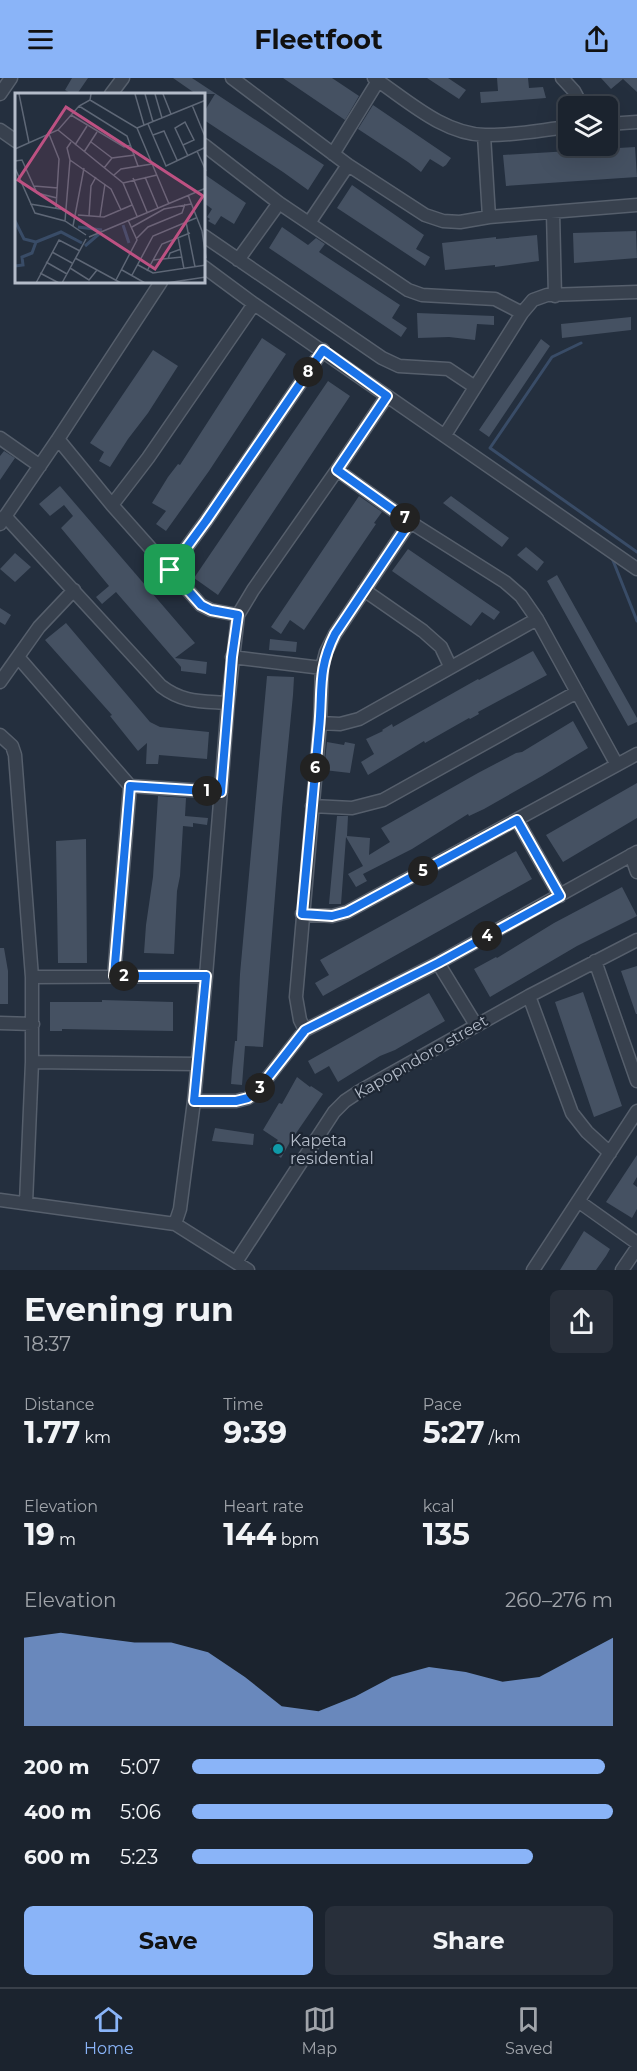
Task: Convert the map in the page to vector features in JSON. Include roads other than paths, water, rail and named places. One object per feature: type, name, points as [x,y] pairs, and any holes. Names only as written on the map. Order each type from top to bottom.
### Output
[{"type":"street","points":[[0,94],[11,78]]},
{"type":"street","points":[[112,93],[123,78]]},
{"type":"street","points":[[232,78],[348,165],[425,215],[443,221],[460,222],[489,217],[637,205]]},
{"type":"street","points":[[562,78],[577,96]]},
{"type":"street","points":[[333,154],[376,79],[438,122],[458,130],[484,135],[558,128]]},
{"type":"street","points":[[618,123],[637,122]]},
{"type":"street","points":[[0,130],[15,140]]},
{"type":"street","points":[[484,135],[489,217]]},
{"type":"street","points":[[206,147],[279,203],[408,290],[422,294],[495,300],[522,313]]},
{"type":"street","points":[[309,223],[348,165]]},
{"type":"street","points":[[238,260],[279,203]]},
{"type":"street","points":[[552,212],[555,296]]},
{"type":"street","points":[[206,237],[382,358],[399,366],[448,369],[475,387]]},
{"type":"street","points":[[206,268],[637,568]]},
{"type":"street","points":[[160,284],[3,520],[74,590],[161,686],[173,695],[186,700],[228,703]]},
{"type":"street","points":[[445,435],[522,313],[533,300],[548,295],[637,292]]},
{"type":"street","points":[[112,505],[254,304]]},
{"type":"street","points":[[170,570],[323,350]]},
{"type":"street","points":[[175,1224],[180,1209],[194,1101],[232,657],[238,615],[252,590],[387,396]]},
{"type":"street","points":[[0,438],[40,466]]},
{"type":"street","points":[[58,439],[112,505],[201,605],[211,610],[238,615]]},
{"type":"street","points":[[337,470],[410,522],[505,582],[521,596],[537,619],[617,765]]},
{"type":"street","points":[[305,1030],[300,1020],[296,997],[320,723],[322,668],[326,652],[335,634],[410,522]]},
{"type":"street","points":[[0,682],[39,627],[74,590]]},
{"type":"street","points":[[364,590],[441,647],[450,666]]},
{"type":"street","points":[[320,723],[340,724],[359,719],[537,619]]},
{"type":"street","points":[[18,657],[130,786],[221,792]]},
{"type":"street","points":[[232,657],[322,668]]},
{"type":"street","points":[[312,806],[352,808],[383,800],[577,692]]},
{"type":"street","points":[[0,735],[12,746],[15,755],[32,977],[32,1062],[26,1203]]},
{"type":"street","points":[[302,914],[332,916],[347,912],[637,754]]},
{"type":"street","points":[[114,976],[130,786]]},
{"type":"street","points":[[517,820],[560,896]]},
{"type":"street","points":[[194,1101],[236,1101],[254,1095],[305,1030],[438,963],[634,853],[637,872]]},
{"type":"street","name":"Kapopndoro street","points":[[236,1262],[334,1112],[345,1101],[529,996],[637,940]]},
{"type":"street","points":[[595,961],[637,1082]]},
{"type":"street","points":[[438,963],[476,1026]]},
{"type":"street","points":[[32,977],[206,976]]},
{"type":"street","points":[[529,996],[572,1113],[587,1132],[610,1153]]},
{"type":"street","points":[[0,1023],[33,1024]]},
{"type":"street","points":[[32,1062],[197,1064]]},
{"type":"street","points":[[533,1270],[637,1111]]},
{"type":"street","points":[[0,1200],[175,1224],[248,1270]]},
{"type":"street","points":[[578,1201],[637,1243]]},
{"type":"street","points":[[622,1270],[637,1248]]},
{"type":"waterway","points":[[581,343],[552,357],[490,448],[637,552]]},
{"type":"waterway","points":[[612,558],[637,621]]},
{"type":"place","name":"Kapeta residential","points":[[278,1149]]}]
